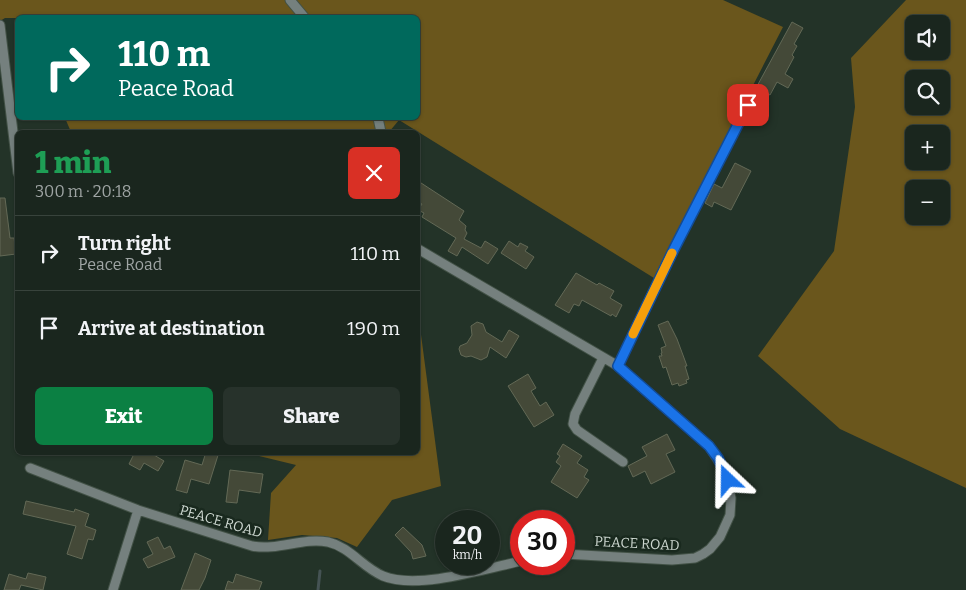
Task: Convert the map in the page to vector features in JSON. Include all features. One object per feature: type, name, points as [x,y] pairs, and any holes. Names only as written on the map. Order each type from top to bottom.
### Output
[{"type":"street","points":[[290,0],[302,15]]},
{"type":"street","points":[[0,26],[15,148]]},
{"type":"street","points":[[618,366],[674,249],[748,105]]},
{"type":"street","name":"PEACE ROAD","points":[[420,250],[618,366],[709,446],[725,471],[731,505],[728,523],[710,549],[695,558],[672,560],[575,555]]},
{"type":"street","points":[[603,358],[575,414],[574,426],[623,462]]},
{"type":"street","name":"PEACE ROAD","points":[[30,468],[138,510],[261,548],[276,548],[310,542],[329,542],[344,548],[370,570],[384,576],[402,580],[419,581],[435,579],[510,564]]},
{"type":"street","points":[[113,590],[138,510]]},
{"type":"shaded area","points":[[0,0],[723,0],[783,27],[654,278],[420,133],[420,130],[415,130],[399,120],[420,120],[420,15],[15,15],[15,18],[5,18],[0,21]]},
{"type":"shaded area","points":[[906,0],[966,0],[966,488],[840,429],[758,356],[834,251],[855,107],[851,58]]},
{"type":"shaded area","points":[[66,120],[399,120],[391,130],[70,130]]},
{"type":"shaded area","points":[[420,327],[441,486],[392,500],[357,547],[337,538],[302,535],[268,540],[271,493],[296,465],[255,455],[420,455]]},
{"type":"building","points":[[792,22],[803,28],[794,44],[797,46],[792,55],[794,57],[785,74],[793,79],[788,88],[777,82],[770,95],[756,88]]},
{"type":"building","points":[[735,163],[751,171],[731,210],[714,202],[712,207],[705,203],[714,184],[722,188]]},
{"type":"building","points":[[420,182],[464,211],[459,220],[466,226],[465,230],[467,233],[464,239],[481,248],[485,241],[498,249],[488,264],[462,247],[457,256],[448,251],[456,238],[422,217],[424,213],[420,211],[420,207],[422,204],[420,203]]},
{"type":"building","points":[[0,198],[5,198],[10,238],[14,238],[15,254],[0,256]]},
{"type":"building","points":[[509,241],[518,247],[520,243],[528,247],[525,251],[534,257],[526,269],[501,253]]},
{"type":"building","points":[[576,273],[597,285],[599,283],[614,291],[610,298],[622,305],[616,317],[582,300],[579,306],[574,304],[569,313],[555,305]]},
{"type":"building","points":[[668,321],[687,366],[685,366],[689,379],[686,380],[687,383],[679,386],[678,383],[672,385],[666,367],[663,368],[659,356],[662,356],[661,348],[666,346],[658,325]]},
{"type":"building","points":[[477,322],[483,324],[486,332],[502,342],[509,330],[519,336],[506,358],[490,347],[487,357],[481,360],[461,355],[460,346],[467,343],[472,335],[471,326]]},
{"type":"building","points":[[528,374],[536,388],[531,391],[540,406],[546,402],[554,415],[534,427],[508,386]]},
{"type":"building","points":[[667,434],[675,450],[666,454],[675,472],[651,484],[645,471],[633,477],[628,466],[647,456],[642,447]]},
{"type":"building","points":[[563,444],[582,456],[577,463],[588,470],[584,477],[589,480],[577,498],[551,482],[561,466],[556,462],[560,456],[557,454]]},
{"type":"building","points":[[134,455],[154,455],[164,461],[158,471],[144,463],[140,470],[129,464]]},
{"type":"building","points":[[205,455],[218,455],[209,484],[191,479],[187,493],[176,490],[185,460],[202,465]]},
{"type":"building","points":[[230,470],[263,474],[260,493],[239,490],[237,503],[226,502]]},
{"type":"building","points":[[26,501],[74,512],[75,509],[89,514],[85,526],[96,530],[93,540],[88,539],[82,559],[67,554],[76,526],[23,514]]},
{"type":"building","points":[[403,527],[422,545],[426,556],[413,559],[411,552],[395,535]]},
{"type":"building","points":[[158,537],[164,549],[170,546],[175,557],[148,568],[143,559],[153,554],[147,542]]},
{"type":"building","points":[[195,553],[211,560],[205,578],[199,590],[181,590]]},
{"type":"building","points":[[28,573],[46,577],[43,590],[21,585],[19,590],[4,590],[9,574],[26,579]]},
{"type":"building","points":[[236,574],[262,582],[259,590],[225,590],[228,581],[233,583]]},
{"type":"waterway","points":[[318,590],[320,571]]},
{"type":"slow traffic","points":[[633,334],[672,253]]},
{"type":"route","points":[[728,480],[718,458],[709,446],[618,366],[674,249],[748,105]]}]
